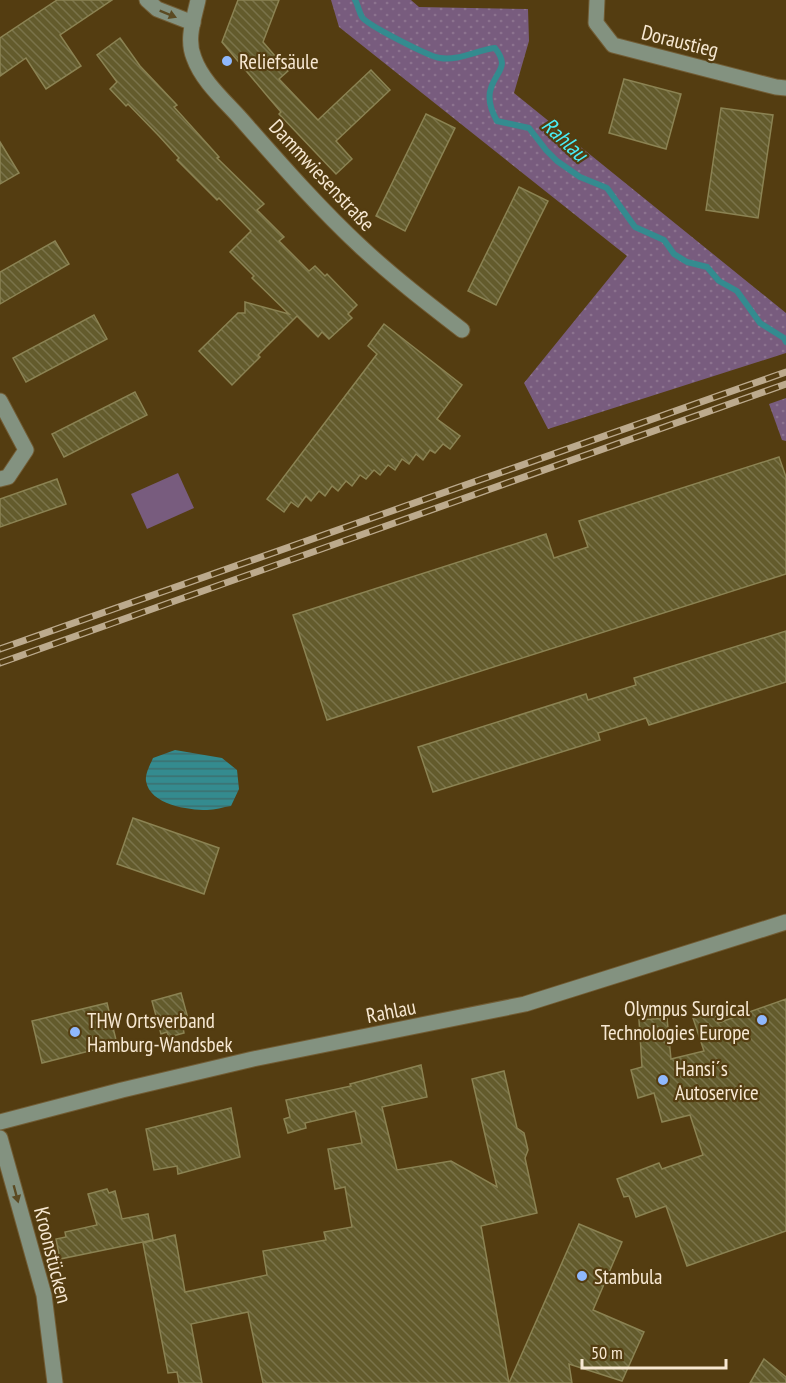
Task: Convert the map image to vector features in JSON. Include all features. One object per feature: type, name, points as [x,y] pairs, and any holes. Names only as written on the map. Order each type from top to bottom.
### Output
[{"type":"street","points":[[147,0],[157,9],[193,23]]},
{"type":"street","name":"Dammwiesenstraße","points":[[198,0],[190,46],[202,75],[358,244],[409,289],[462,330]]},
{"type":"street","name":"Doraustieg","points":[[597,0],[596,22],[613,45],[786,88]]},
{"type":"street","points":[[0,400],[26,450],[8,477],[0,479]]},
{"type":"street","name":"Rahlau","points":[[0,1122],[242,1062],[525,1004],[786,922]]},
{"type":"street","name":"Kroonstücken","points":[[0,1138],[44,1295],[56,1383]]},
{"type":"shaded area","points":[[331,0],[411,0],[419,7],[528,9],[529,41],[514,93],[786,313],[786,353],[548,429],[524,383],[627,256],[339,27]]},
{"type":"shaded area","points":[[786,398],[786,441],[782,440],[769,404]]},
{"type":"shaded area","points":[[178,473],[194,508],[147,529],[131,494]]},
{"type":"water","points":[[175,750],[222,758],[237,770],[239,789],[231,806],[210,810],[190,809],[162,801],[155,796],[146,781],[150,764],[153,758]]},
{"type":"building","points":[[57,0],[112,0],[60,35],[81,66],[46,89],[26,58],[0,76],[0,38]]},
{"type":"building","points":[[238,0],[279,0],[263,42],[288,71],[279,79],[318,120],[371,70],[390,90],[336,141],[352,159],[336,174],[279,114],[281,112],[222,42]]},
{"type":"building","points":[[120,38],[140,66],[177,105],[174,107],[219,157],[217,158],[264,204],[257,210],[284,237],[279,241],[309,271],[315,266],[325,276],[327,274],[357,305],[348,314],[352,318],[329,339],[322,332],[318,337],[297,316],[232,385],[199,351],[238,313],[245,313],[245,302],[289,314],[252,278],[254,276],[230,252],[251,231],[177,160],[179,158],[159,136],[110,89],[117,82],[97,55]]},
{"type":"building","points":[[624,79],[681,94],[666,149],[609,133]]},
{"type":"building","points":[[721,108],[773,115],[758,218],[706,210]]},
{"type":"building","points":[[426,114],[455,128],[405,231],[376,216]]},
{"type":"building","points":[[0,142],[19,173],[0,184]]},
{"type":"building","points":[[519,187],[548,201],[496,305],[468,291]]},
{"type":"building","points":[[55,241],[69,264],[0,304],[0,272]]},
{"type":"building","points":[[94,315],[107,339],[26,382],[13,358]]},
{"type":"building","points":[[384,324],[462,385],[437,419],[460,436],[450,449],[443,444],[435,453],[430,450],[423,460],[416,454],[409,464],[402,459],[395,470],[388,465],[380,475],[374,470],[366,479],[360,475],[352,486],[346,481],[338,491],[332,486],[325,496],[319,491],[311,501],[306,496],[298,507],[291,502],[284,512],[267,499],[377,354],[368,346]]},
{"type":"building","points":[[135,392],[147,415],[64,457],[52,434]]},
{"type":"building","points":[[779,457],[786,477],[786,574],[327,720],[293,615],[546,534],[554,558],[588,547],[579,521]]},
{"type":"building","points":[[57,479],[66,504],[0,527],[0,499]]},
{"type":"building","points":[[786,631],[786,682],[649,725],[646,718],[598,733],[600,740],[433,792],[418,747],[586,694],[588,700],[636,685],[634,678]]},
{"type":"building","points":[[133,818],[219,848],[204,894],[117,864]]},
{"type":"building","points":[[181,993],[190,1026],[183,1028],[184,1033],[169,1037],[167,1032],[161,1034],[152,1001]]},
{"type":"building","points":[[786,999],[786,1231],[687,1266],[666,1206],[636,1217],[629,1196],[624,1197],[617,1179],[659,1163],[662,1169],[703,1155],[690,1115],[662,1122],[654,1093],[638,1098],[631,1070],[642,1067],[639,1020],[667,1018],[671,1059],[704,1051],[693,1018],[714,1011],[718,1023]]},
{"type":"building","name":"THW Ortsverband Hamburg-Wandsbek","points":[[107,1003],[117,1044],[42,1063],[32,1021]]},
{"type":"building","points":[[421,1065],[427,1097],[382,1107],[397,1170],[451,1161],[497,1187],[472,1079],[504,1071],[517,1128],[524,1133],[528,1150],[525,1158],[537,1213],[481,1226],[509,1383],[263,1383],[248,1312],[191,1324],[202,1383],[179,1383],[177,1372],[168,1373],[143,1243],[175,1235],[185,1292],[267,1275],[263,1251],[326,1240],[324,1232],[352,1227],[345,1187],[335,1189],[328,1149],[362,1143],[355,1111],[305,1123],[306,1128],[288,1133],[284,1119],[290,1117],[286,1100],[351,1086],[350,1084]]},
{"type":"building","points":[[231,1108],[240,1157],[178,1174],[177,1166],[154,1170],[146,1129]]},
{"type":"building","points":[[107,1189],[109,1193],[115,1191],[122,1219],[148,1214],[153,1240],[60,1259],[56,1239],[66,1237],[65,1232],[97,1225],[88,1194]]},
{"type":"building","name":"Stambula","points":[[579,1224],[622,1242],[593,1310],[644,1332],[622,1381],[569,1364],[572,1383],[509,1383]]},
{"type":"building","points":[[764,1359],[786,1377],[786,1383],[750,1383]]},
{"type":"waterway","name":"Rahlau","points":[[355,0],[366,21],[434,56],[447,59],[495,48],[502,60],[501,68],[491,88],[490,97],[497,121],[529,128],[557,161],[580,177],[607,188],[635,227],[664,240],[674,254],[687,262],[707,267],[719,281],[737,291],[760,323],[784,338],[786,342]]},
{"type":"railway","points":[[0,649],[786,372]]},
{"type":"railway","points":[[0,663],[786,384]]},
{"type":"place","name":"Reliefsäule","points":[[227,61]]},
{"type":"place","name":"Olympus Surgical Technologies Europe","points":[[762,1020]]},
{"type":"place","name":"THW Ortsverband Hamburg-Wandsbek","points":[[75,1032]]},
{"type":"place","name":"Hansi´s Autoservice","points":[[663,1080]]},
{"type":"place","name":"Stambula","points":[[582,1276]]}]
